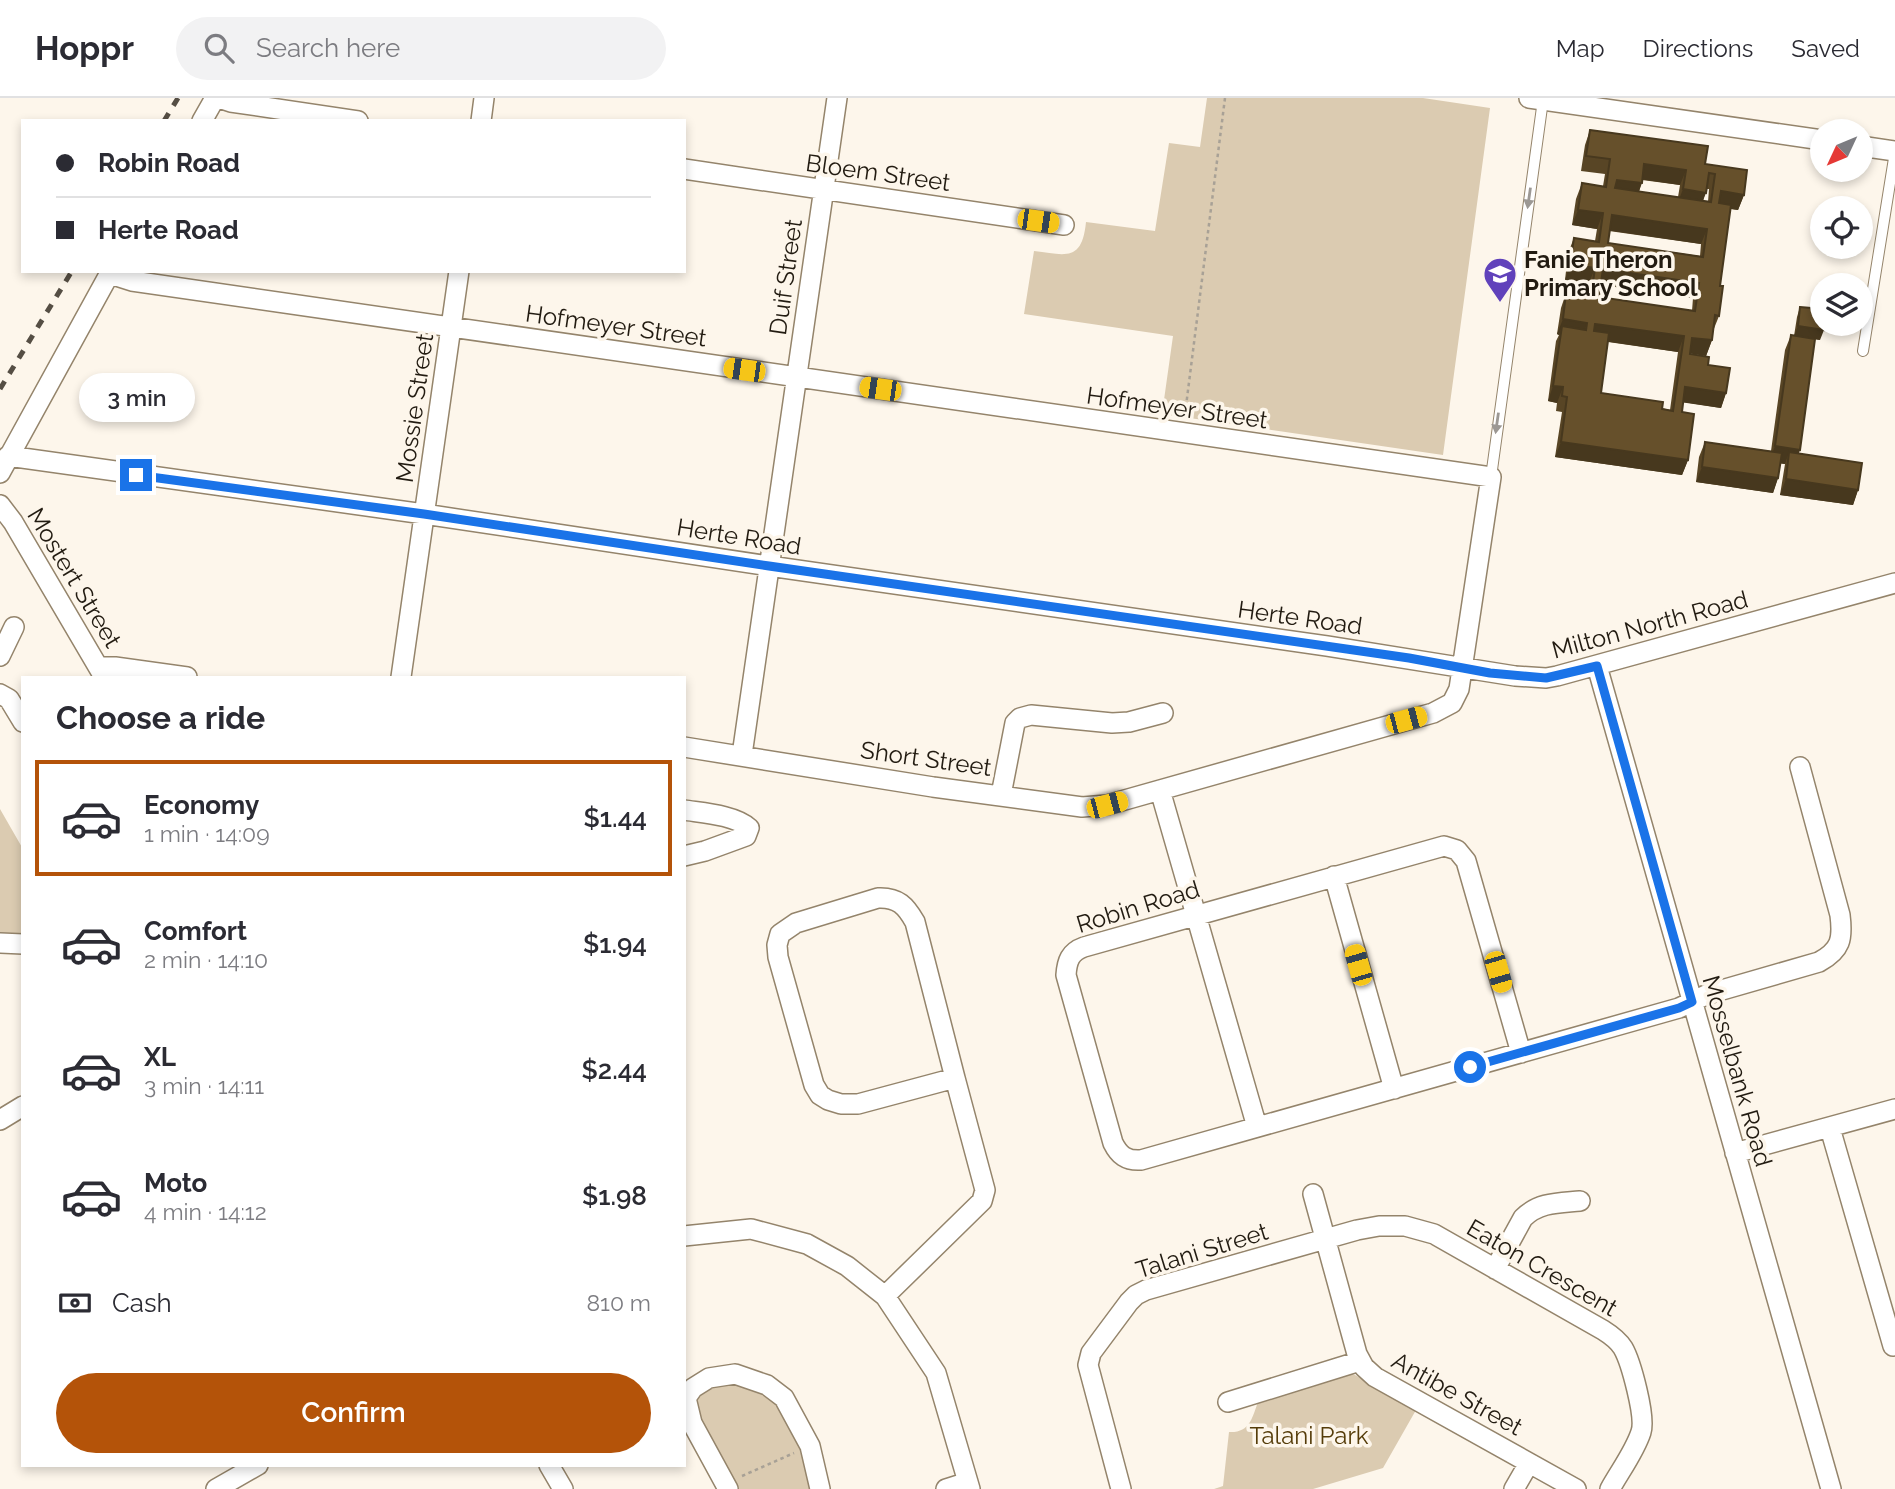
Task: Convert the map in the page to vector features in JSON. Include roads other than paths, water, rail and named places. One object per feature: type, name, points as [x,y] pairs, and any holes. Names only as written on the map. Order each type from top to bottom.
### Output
[{"type":"street","points":[[202,119],[217,98],[345,119]]},
{"type":"street","points":[[481,119],[484,98]]},
{"type":"street","name":"Duif Street","points":[[742,755],[837,98]]},
{"type":"street","points":[[1538,99],[1810,138]]},
{"type":"street","points":[[1873,148],[1895,152]]},
{"type":"street","name":"Bloem Street","points":[[686,169],[1064,225]]},
{"type":"street","points":[[4,465],[110,273]]},
{"type":"street","name":"Hofmeyer Street","points":[[110,273],[132,281],[1491,477]]},
{"type":"street","name":"Mossie Street","points":[[401,676],[459,273]]},
{"type":"street","name":"Herte Road","points":[[4,465],[424,514],[1463,667]]},
{"type":"street","points":[[1257,1127],[1160,790],[1447,707],[1455,699],[1463,667],[1491,477]]},
{"type":"street","name":"Mostert Street","points":[[0,505],[13,522],[101,672]]},
{"type":"street","name":"Milton North Road","points":[[1463,667],[1490,673],[1546,678],[1895,583]]},
{"type":"street","points":[[0,656],[14,627]]},
{"type":"street","name":"Mosselbank Road","points":[[1597,666],[1831,1489]]},
{"type":"street","points":[[101,672],[115,667],[180,676]]},
{"type":"street","points":[[0,694],[9,699],[21,719]]},
{"type":"street","points":[[1002,795],[1015,723],[1020,718],[1031,715],[1112,723],[1129,722],[1163,713]]},
{"type":"street","name":"Short Street","points":[[686,747],[1082,807],[1107,805],[1160,790]]},
{"type":"street","name":"Robin Road","points":[[1521,1052],[1465,860],[1451,847],[1436,847],[1084,947],[1072,954],[1066,964],[1066,975],[1113,1143],[1116,1150],[1127,1159],[1140,1160],[1679,1008],[1709,994],[1827,958],[1840,942],[1840,915],[1800,767]]},
{"type":"street","points":[[686,810],[716,815],[744,823],[749,828],[746,836],[686,855]]},
{"type":"street","points":[[1334,876],[1394,1089]]},
{"type":"street","points":[[885,1296],[982,1201],[985,1189],[915,922],[904,905],[892,899],[878,898],[796,923],[780,934],[778,957],[808,1069],[820,1095],[841,1104],[858,1104],[955,1078]]},
{"type":"street","points":[[0,943],[21,944]]},
{"type":"street","points":[[0,1120],[21,1107]]},
{"type":"street","points":[[1735,1153],[1895,1109]]},
{"type":"street","points":[[1830,1128],[1893,1346]]},
{"type":"street","name":"Antibe Street","points":[[1313,1194],[1360,1361],[1369,1373],[1576,1489]]},
{"type":"street","points":[[1495,1269],[1523,1218],[1530,1211],[1543,1205],[1580,1201]]},
{"type":"street","name":"Eaton Crescent","points":[[1325,1240],[1379,1226],[1405,1226],[1433,1234],[1618,1341],[1626,1356],[1643,1424],[1640,1435],[1610,1489]]},
{"type":"street","points":[[686,1236],[751,1229],[807,1244],[847,1266],[885,1296],[936,1373],[969,1486],[946,1489]]},
{"type":"street","name":"Talani Street","points":[[1122,1489],[1088,1359],[1129,1302],[1146,1290],[1325,1240]]},
{"type":"street","points":[[1228,1402],[1360,1361]]},
{"type":"street","points":[[686,1397],[709,1378],[735,1374],[767,1385],[783,1398],[810,1446],[820,1489]]},
{"type":"street","points":[[686,1402],[692,1423],[727,1487]]},
{"type":"street","points":[[1514,1489],[1529,1463]]},
{"type":"street","points":[[216,1489],[254,1467]]},
{"type":"street","points":[[550,1467],[563,1489]]},
{"type":"lane","points":[[1491,477],[1538,99]]},
{"type":"lane","points":[[1864,351],[1895,152]]},
{"type":"railway","points":[[165,119],[178,98]]},
{"type":"railway","points":[[0,389],[71,273]]},
{"type":"place","name":"Fanie Theron Primary School","points":[[1500,304]]},
{"type":"park label","name":"Talani Park","points":[[1309,1436]]}]
